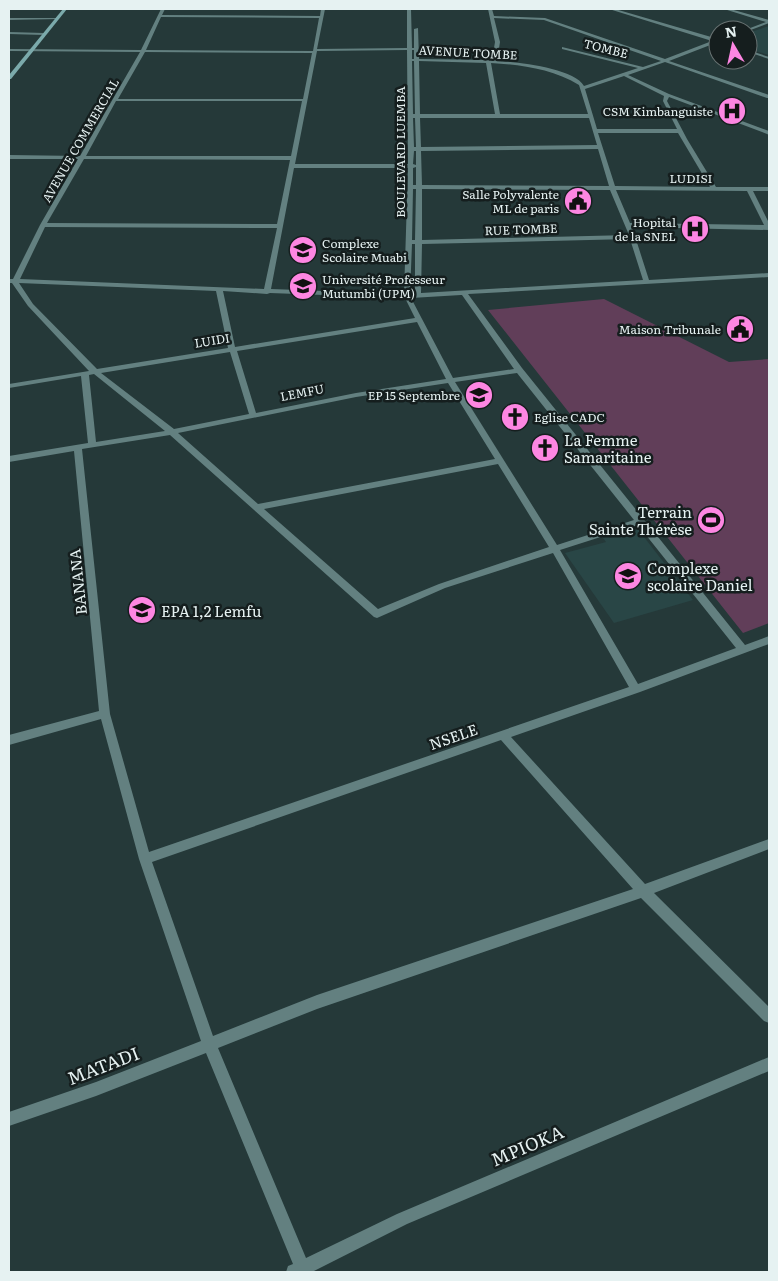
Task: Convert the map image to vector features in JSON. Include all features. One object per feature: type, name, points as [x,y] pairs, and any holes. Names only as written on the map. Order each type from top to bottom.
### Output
[{"type":"street","points":[[9,78],[65,9]]},
{"type":"street","name":"AVENUE COMMERCIAL","points":[[12,282],[143,51],[163,9]]},
{"type":"street","points":[[267,292],[323,9]]},
{"type":"street","name":"BOULEVARD LUEMBA","points":[[407,296],[410,242],[411,149],[409,9]]},
{"type":"street","name":"BOULEVARD LUEMBA","points":[[416,9],[420,187],[418,296]]},
{"type":"street","points":[[490,9],[498,34],[497,52],[491,62],[498,115]]},
{"type":"street","points":[[612,9],[708,38]]},
{"type":"street","points":[[726,9],[769,22]]},
{"type":"street","points":[[159,16],[321,17]]},
{"type":"street","points":[[492,17],[540,18],[769,97]]},
{"type":"street","points":[[9,19],[57,19]]},
{"type":"street","points":[[9,33],[44,34]]},
{"type":"street","points":[[647,283],[628,225],[613,188],[583,88],[625,75],[708,44]]},
{"type":"street","name":"TOMBE","points":[[564,48],[644,68]]},
{"type":"street","points":[[9,50],[315,51],[417,49]]},
{"type":"street","name":"AVENUE TOMBE","points":[[410,60],[491,62],[546,70],[575,79],[583,88]]},
{"type":"street","points":[[9,70],[16,70]]},
{"type":"street","points":[[625,75],[667,95],[769,133]]},
{"type":"street","points":[[756,92],[768,87]]},
{"type":"street","points":[[667,95],[665,101],[714,189]]},
{"type":"street","points":[[114,100],[305,100]]},
{"type":"street","points":[[411,116],[591,116]]},
{"type":"street","points":[[596,131],[680,131]]},
{"type":"street","points":[[411,149],[601,147]]},
{"type":"street","points":[[9,157],[293,158]]},
{"type":"street","points":[[291,166],[419,166]]},
{"type":"street","points":[[410,187],[613,188]]},
{"type":"street","name":"LUDISI","points":[[613,188],[769,189]]},
{"type":"street","points":[[628,225],[769,228],[749,189]]},
{"type":"street","points":[[43,225],[279,226]]},
{"type":"street","name":"RUE TOMBE","points":[[410,242],[632,237]]},
{"type":"street","points":[[12,282],[418,296],[769,275]]},
{"type":"street","points":[[12,282],[90,372],[172,432],[377,614],[442,586],[640,521]]},
{"type":"street","points":[[219,290],[232,348],[252,415]]},
{"type":"street","points":[[464,294],[519,370],[742,649]]},
{"type":"street","points":[[407,296],[451,380],[555,549],[636,689]]},
{"type":"street","name":"LUIDI","points":[[9,386],[232,348],[420,319]]},
{"type":"street","name":"LEMFU","points":[[92,445],[172,432],[356,395],[519,370]]},
{"type":"street","points":[[9,459],[92,445],[90,372]]},
{"type":"street","name":"BANANA","points":[[78,448],[105,714],[145,859],[209,1044],[301,1271]]},
{"type":"street","points":[[257,507],[500,461]]},
{"type":"street","name":"NSELE","points":[[145,859],[636,689],[769,640]]},
{"type":"street","points":[[9,740],[105,714]]},
{"type":"street","points":[[504,735],[643,891],[769,1016]]},
{"type":"street","points":[[209,1044],[317,1002],[643,891],[769,844]]},
{"type":"street","name":"MATADI","points":[[9,1119],[96,1089],[209,1044]]},
{"type":"street","name":"MPIOKA","points":[[301,1271],[402,1219],[769,1064]]},
{"type":"shaded area","points":[[769,26],[769,55],[758,52],[758,30]]},
{"type":"shaded area","name":"Terrain Sainte Thérèse","points":[[604,299],[729,362],[769,359],[769,623],[743,633],[488,310]]},
{"type":"shaded area","name":"Complexe scolaire Daniel","points":[[637,528],[693,600],[614,623],[565,553],[606,542],[603,538]]},
{"type":"place","name":"CSM Kimbanguiste","points":[[732,111]]},
{"type":"place","name":"Salle Polyvalente ML de paris","points":[[578,201]]},
{"type":"place","name":"Hopital de la SNEL","points":[[695,229]]},
{"type":"place","name":"Complexe Scolaire Muabi","points":[[303,250]]},
{"type":"place","name":"Université Professeur Mutumbi (UPM)","points":[[303,286]]},
{"type":"place","name":"Maison Tribunale","points":[[740,329]]},
{"type":"place","name":"EP 15 Septembre","points":[[479,395]]},
{"type":"place","name":"Eglise CADC","points":[[515,417]]},
{"type":"place","name":"La Femme Samaritaine","points":[[545,448]]},
{"type":"place","name":"Terrain Sainte Thérèse","points":[[711,520]]},
{"type":"place","name":"Complexe scolaire Daniel","points":[[628,576]]},
{"type":"place","name":"EPA 1,2 Lemfu","points":[[142,610]]}]
